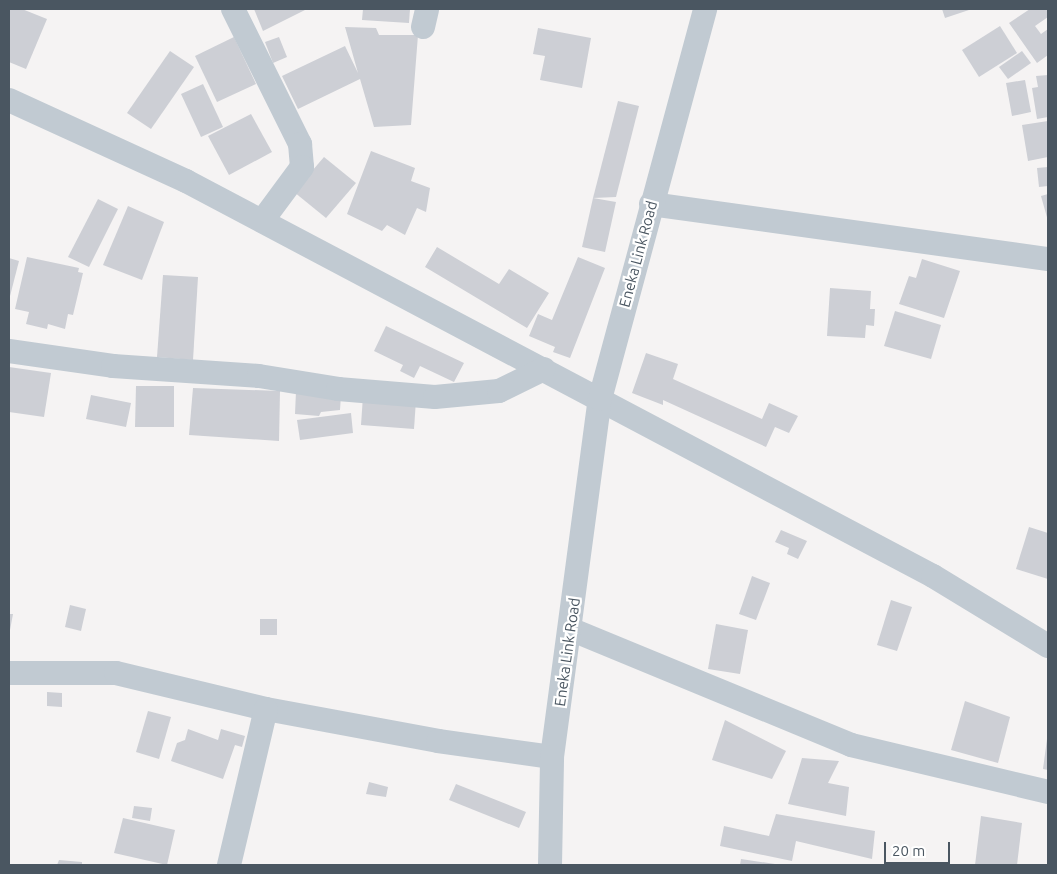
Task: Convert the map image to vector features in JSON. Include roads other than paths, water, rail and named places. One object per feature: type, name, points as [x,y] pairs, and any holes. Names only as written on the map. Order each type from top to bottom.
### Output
[{"type":"street","points":[[233,9],[300,144],[302,167],[262,221]]},
{"type":"street","name":"Eneka Link Road","points":[[550,865],[552,758],[600,399],[705,9]]},
{"type":"street","points":[[9,100],[186,181],[544,369],[933,576],[1048,646]]},
{"type":"street","points":[[651,204],[1048,258]]},
{"type":"street","points":[[9,352],[113,366],[260,376],[338,389],[435,397],[499,391],[544,369]]},
{"type":"street","points":[[570,629],[851,745],[1048,792]]},
{"type":"street","points":[[9,673],[116,673],[266,709],[438,741],[552,758]]},
{"type":"street","points":[[229,865],[266,709]]}]
